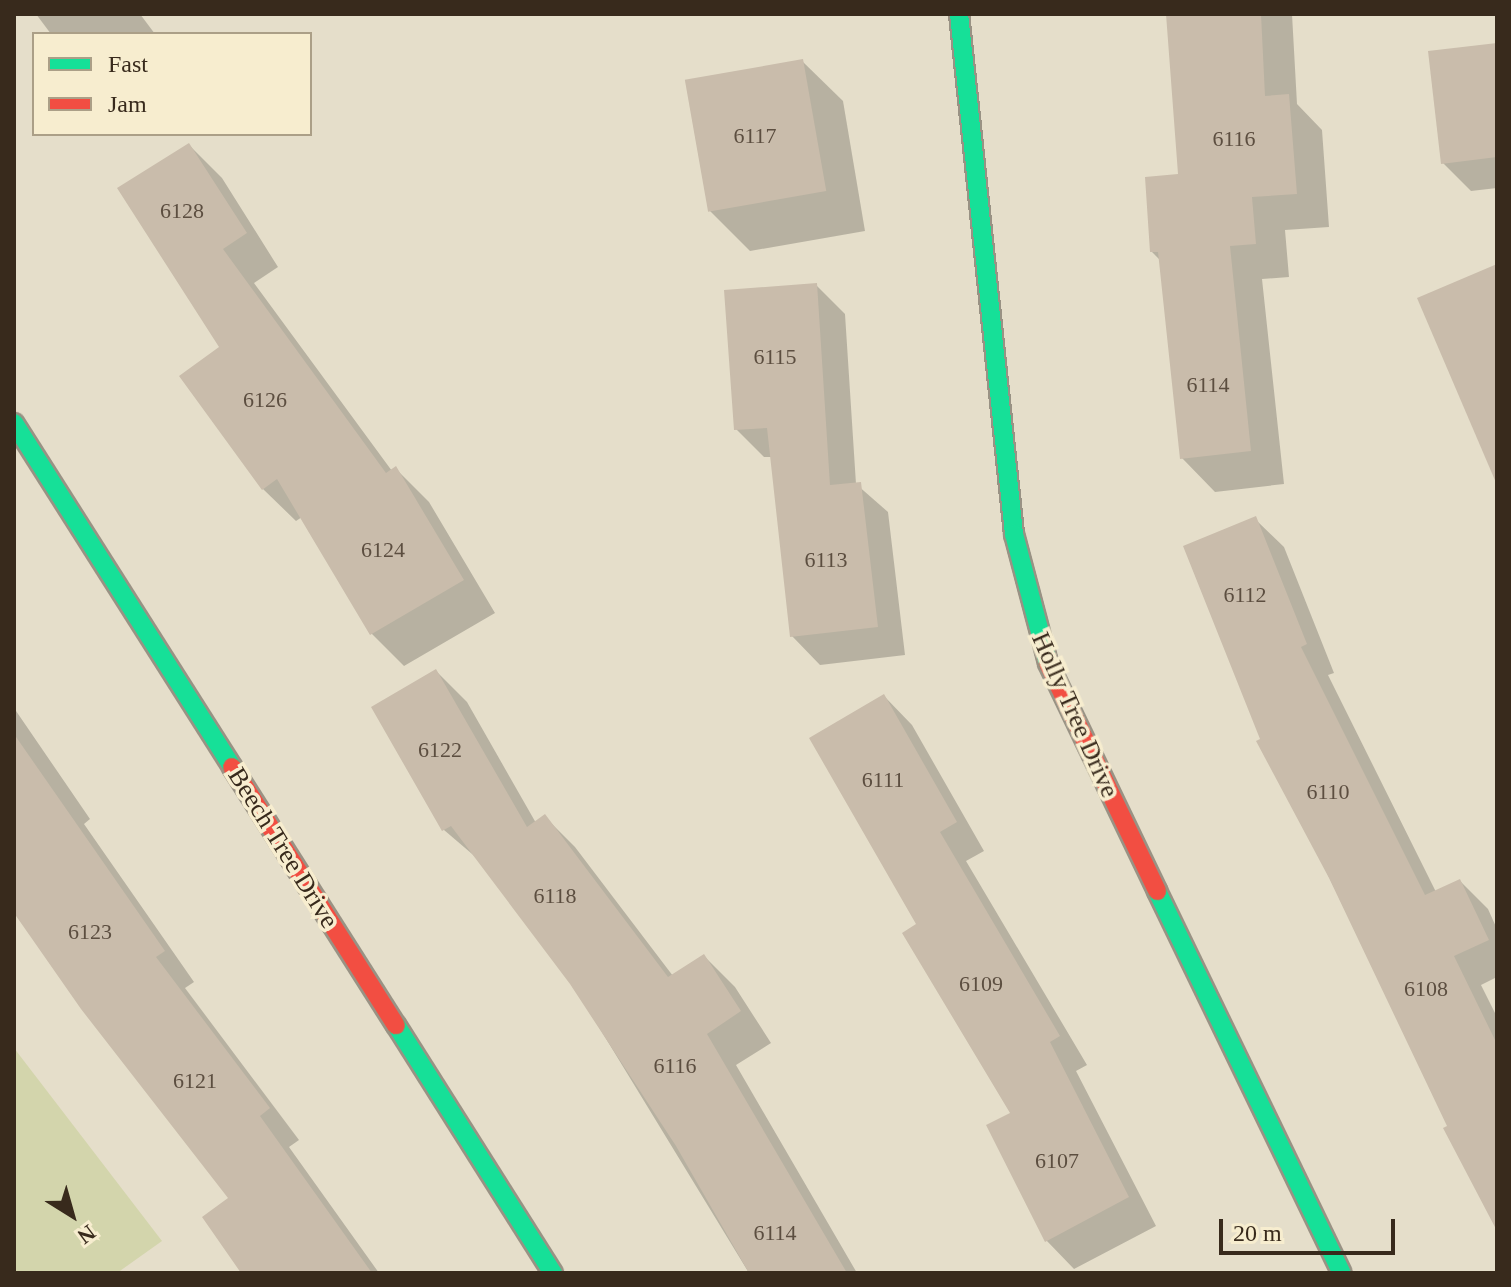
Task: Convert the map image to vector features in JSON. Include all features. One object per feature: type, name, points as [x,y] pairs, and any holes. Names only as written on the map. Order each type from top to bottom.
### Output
[{"type":"street","name":"Holly Tree Drive","points":[[959,14],[1014,534],[1034,622],[1054,680],[1342,1273]]},
{"type":"street","name":"Beech Tree Drive","points":[[14,423],[553,1273]]},
{"type":"green space","points":[[14,1048],[162,1241],[117,1273],[14,1273]]},
{"type":"building","points":[[1166,14],[1261,14],[1265,96],[1289,94],[1297,194],[1252,197],[1256,244],[1230,246],[1251,451],[1180,459],[1158,252],[1150,252],[1145,177],[1178,174]]},
{"type":"building","points":[[1497,43],[1497,157],[1441,164],[1428,51]]},
{"type":"building","points":[[803,59],[826,191],[708,212],[685,80]]},
{"type":"building","points":[[189,143],[247,233],[223,249],[386,473],[396,466],[464,580],[370,635],[277,479],[262,490],[179,376],[219,347],[117,188]]},
{"type":"building","points":[[1497,264],[1497,485],[1417,298]]},
{"type":"building","points":[[817,283],[830,485],[861,482],[878,627],[790,637],[767,428],[734,430],[724,290]]},
{"type":"building","points":[[1256,516],[1307,644],[1301,647],[1425,895],[1460,879],[1489,940],[1454,956],[1497,1044],[1497,1231],[1443,1128],[1447,1126],[1329,878],[1256,741],[1260,739],[1183,546]]},
{"type":"building","points":[[436,669],[527,827],[545,814],[668,977],[704,954],[741,1011],[707,1034],[847,1273],[749,1273],[676,1146],[570,984],[451,826],[442,831],[371,707]]},
{"type":"building","points":[[884,694],[957,822],[940,832],[1060,1036],[1050,1042],[1129,1197],[1045,1242],[986,1125],[1010,1113],[902,933],[916,924],[809,738]]},
{"type":"building","points":[[14,734],[165,951],[156,957],[270,1108],[260,1116],[372,1273],[241,1273],[202,1217],[228,1198],[81,1009],[14,913]]},
{"type":"traffic: fast","points":[[959,14],[1014,534],[1048,663]]},
{"type":"traffic: fast","points":[[14,423],[232,767]]},
{"type":"traffic: fast","points":[[1157,891],[1342,1273]]},
{"type":"traffic: fast","points":[[396,1025],[553,1273]]},
{"type":"traffic: jam","points":[[1048,663],[1157,891]]},
{"type":"traffic: jam","points":[[232,767],[396,1025]]}]
